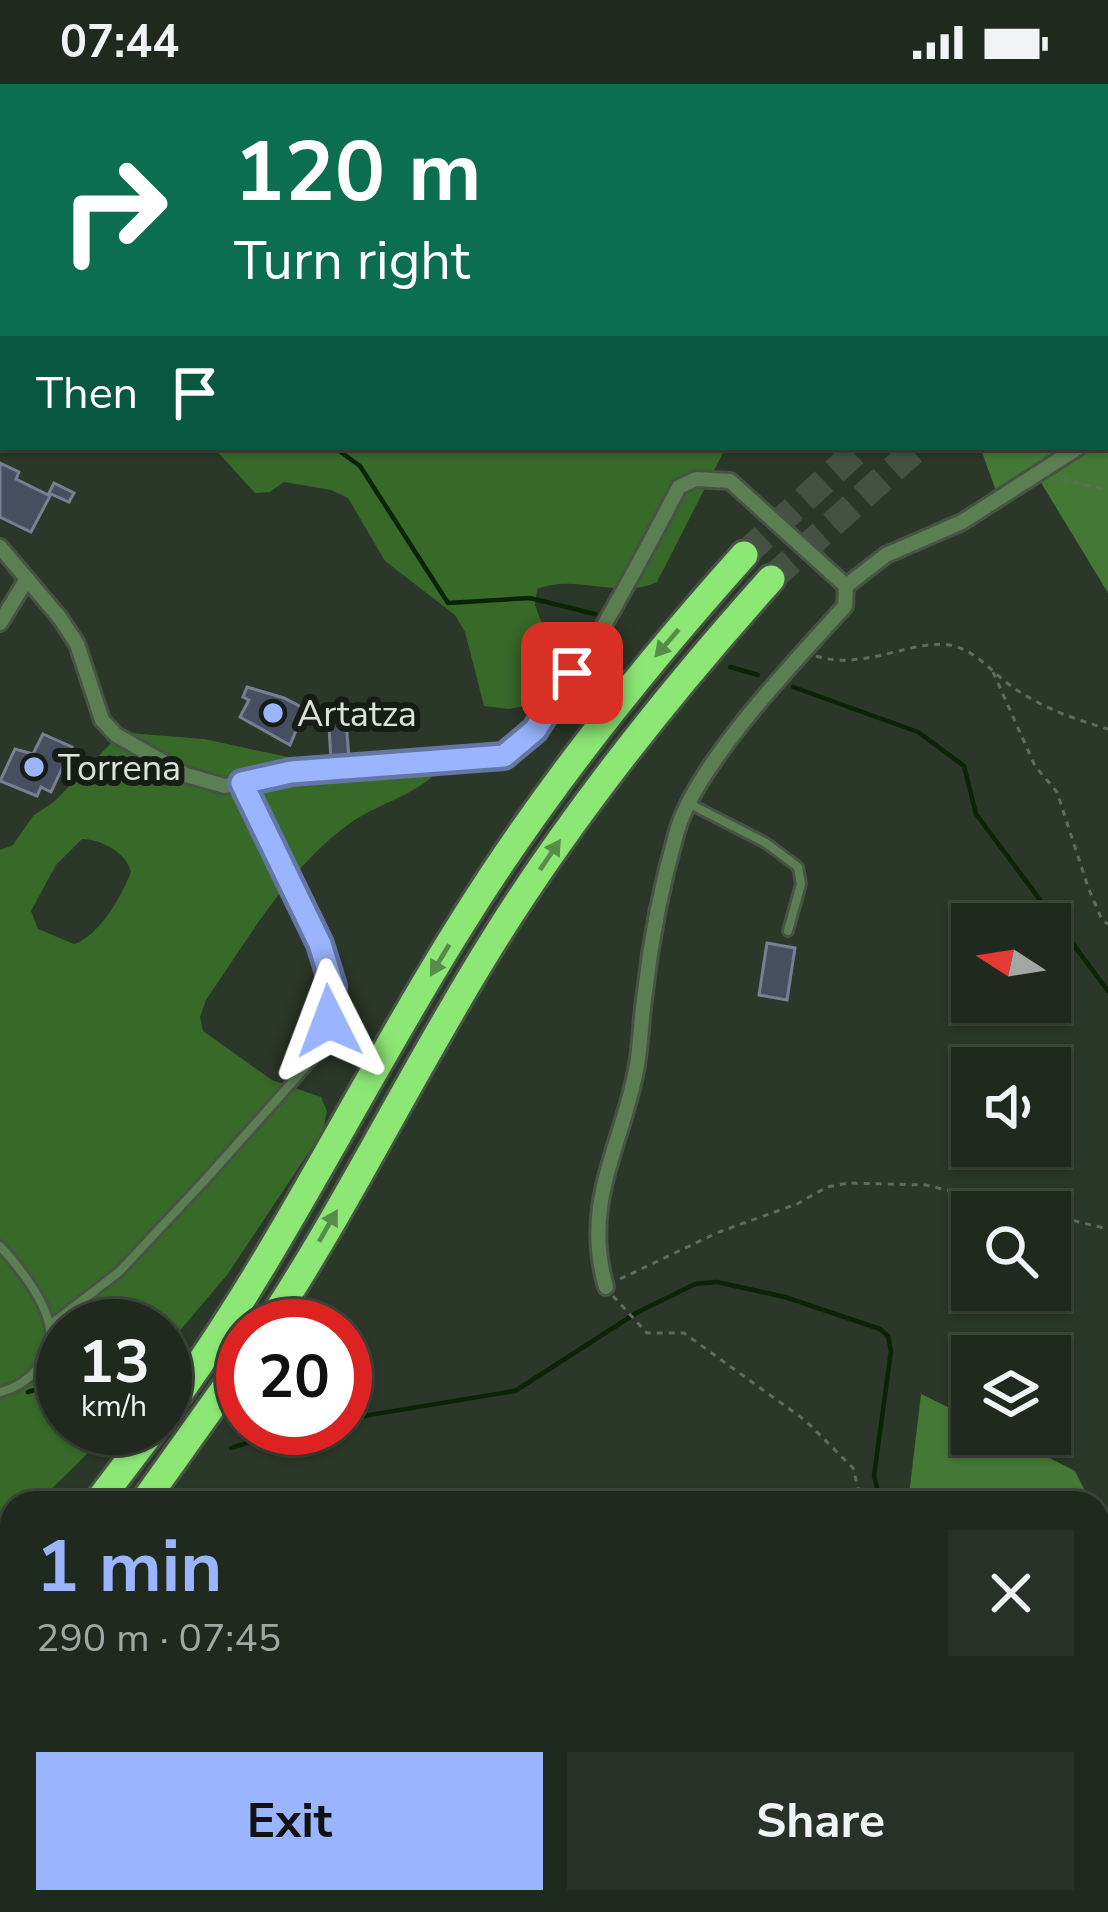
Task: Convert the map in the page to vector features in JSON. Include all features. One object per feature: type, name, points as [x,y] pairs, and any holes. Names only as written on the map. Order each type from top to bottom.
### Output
[{"type":"highway","points":[[192,1374],[242,1300],[434,969],[510,848],[586,742],[744,555]]},
{"type":"highway","points":[[284,1299],[464,987],[553,850],[676,688],[771,579]]},
{"type":"highway","points":[[152,1491],[216,1402]]},
{"type":"highway","points":[[106,1491],[133,1455]]},
{"type":"street","points":[[606,1287],[599,1263],[598,1206],[637,1067],[653,939],[677,830],[688,802],[760,703],[845,606],[847,586],[886,555],[962,522],[1074,450]]},
{"type":"street","points":[[0,547],[77,644],[101,720],[116,735],[186,775],[225,786],[291,772],[504,756],[519,747],[572,673],[680,487],[696,479],[730,481],[847,586]]},
{"type":"street","points":[[0,623],[27,579]]},
{"type":"lane","points":[[84,1299],[119,1272],[311,1060],[329,1021],[333,986],[320,944],[242,783]]},
{"type":"lane","points":[[688,802],[766,843],[799,868],[802,884],[788,931]]},
{"type":"lane","points":[[0,1246],[18,1266],[36,1299]]},
{"type":"lane","points":[[0,1392],[36,1372]]},
{"type":"path","points":[[1043,470],[1108,490]]},
{"type":"path","points":[[803,652],[832,661],[945,644],[971,652],[1047,709],[1108,729]]},
{"type":"path","points":[[992,670],[1035,766],[1057,792],[1088,887],[1108,924]]},
{"type":"path","points":[[859,1491],[853,1468],[806,1421],[684,1333],[647,1333],[606,1287],[643,1265],[797,1204],[826,1186],[872,1181],[951,1191]]},
{"type":"path","points":[[1071,1220],[1108,1229]]},
{"type":"green space","points":[[216,450],[724,450],[657,582],[628,588],[567,584],[537,589],[535,605],[563,680],[551,701],[509,709],[484,706],[465,632],[455,615],[385,561],[348,498],[331,490],[284,482],[270,492],[255,493]]},
{"type":"green space","points":[[981,450],[1108,450],[1108,593],[1040,481],[999,499]]},
{"type":"green space","points":[[129,733],[204,739],[330,766],[438,771],[349,824],[307,861],[270,906],[206,1000],[200,1017],[203,1031],[272,1080],[321,1097],[327,1111],[323,1131],[227,1275],[192,1316],[192,1299],[36,1299],[36,1455],[86,1455],[49,1491],[0,1491],[0,850],[13,845],[33,816],[55,801],[113,741]],"holes":[[[82,839],[119,853],[131,872],[101,924],[74,944],[38,929],[31,911],[56,865]]]},
{"type":"green space","points":[[921,1394],[951,1409],[951,1455],[1043,1455],[1075,1471],[1085,1491],[909,1491]]},
{"type":"building","points":[[0,463],[19,472],[16,479],[50,496],[31,532],[0,517]]},
{"type":"building","points":[[54,483],[74,493],[69,502],[49,493]]},
{"type":"building","name":"Artatza","points":[[247,687],[305,709],[290,745],[240,717],[249,700],[243,697]]},
{"type":"building","points":[[345,709],[349,759],[331,760],[328,710]]},
{"type":"building","name":"Torrena","points":[[43,734],[72,747],[51,792],[41,787],[37,796],[0,781],[15,749],[33,754]]},
{"type":"building","points":[[767,943],[795,948],[787,1000],[759,995]]},
{"type":"waterway","points":[[338,450],[360,466],[448,603],[530,598],[595,614]]},
{"type":"waterway","points":[[730,667],[758,675]]},
{"type":"waterway","points":[[793,687],[918,732],[964,766],[976,814],[1108,991]]},
{"type":"waterway","points":[[372,1415],[515,1391],[638,1312],[695,1284],[717,1282],[785,1297],[880,1329],[888,1336],[891,1351],[874,1476],[878,1491]]},
{"type":"waterway","points":[[28,1392],[36,1389]]},
{"type":"tunnel","points":[[744,555],[858,450]]},
{"type":"tunnel","points":[[771,579],[915,450]]},
{"type":"place","name":"Artatza","points":[[273,713]]},
{"type":"place","name":"Torrena","points":[[34,767]]},
{"type":"route","points":[[329,1021],[333,986],[320,944],[242,783],[291,772],[504,756],[535,730],[572,673]]}]
